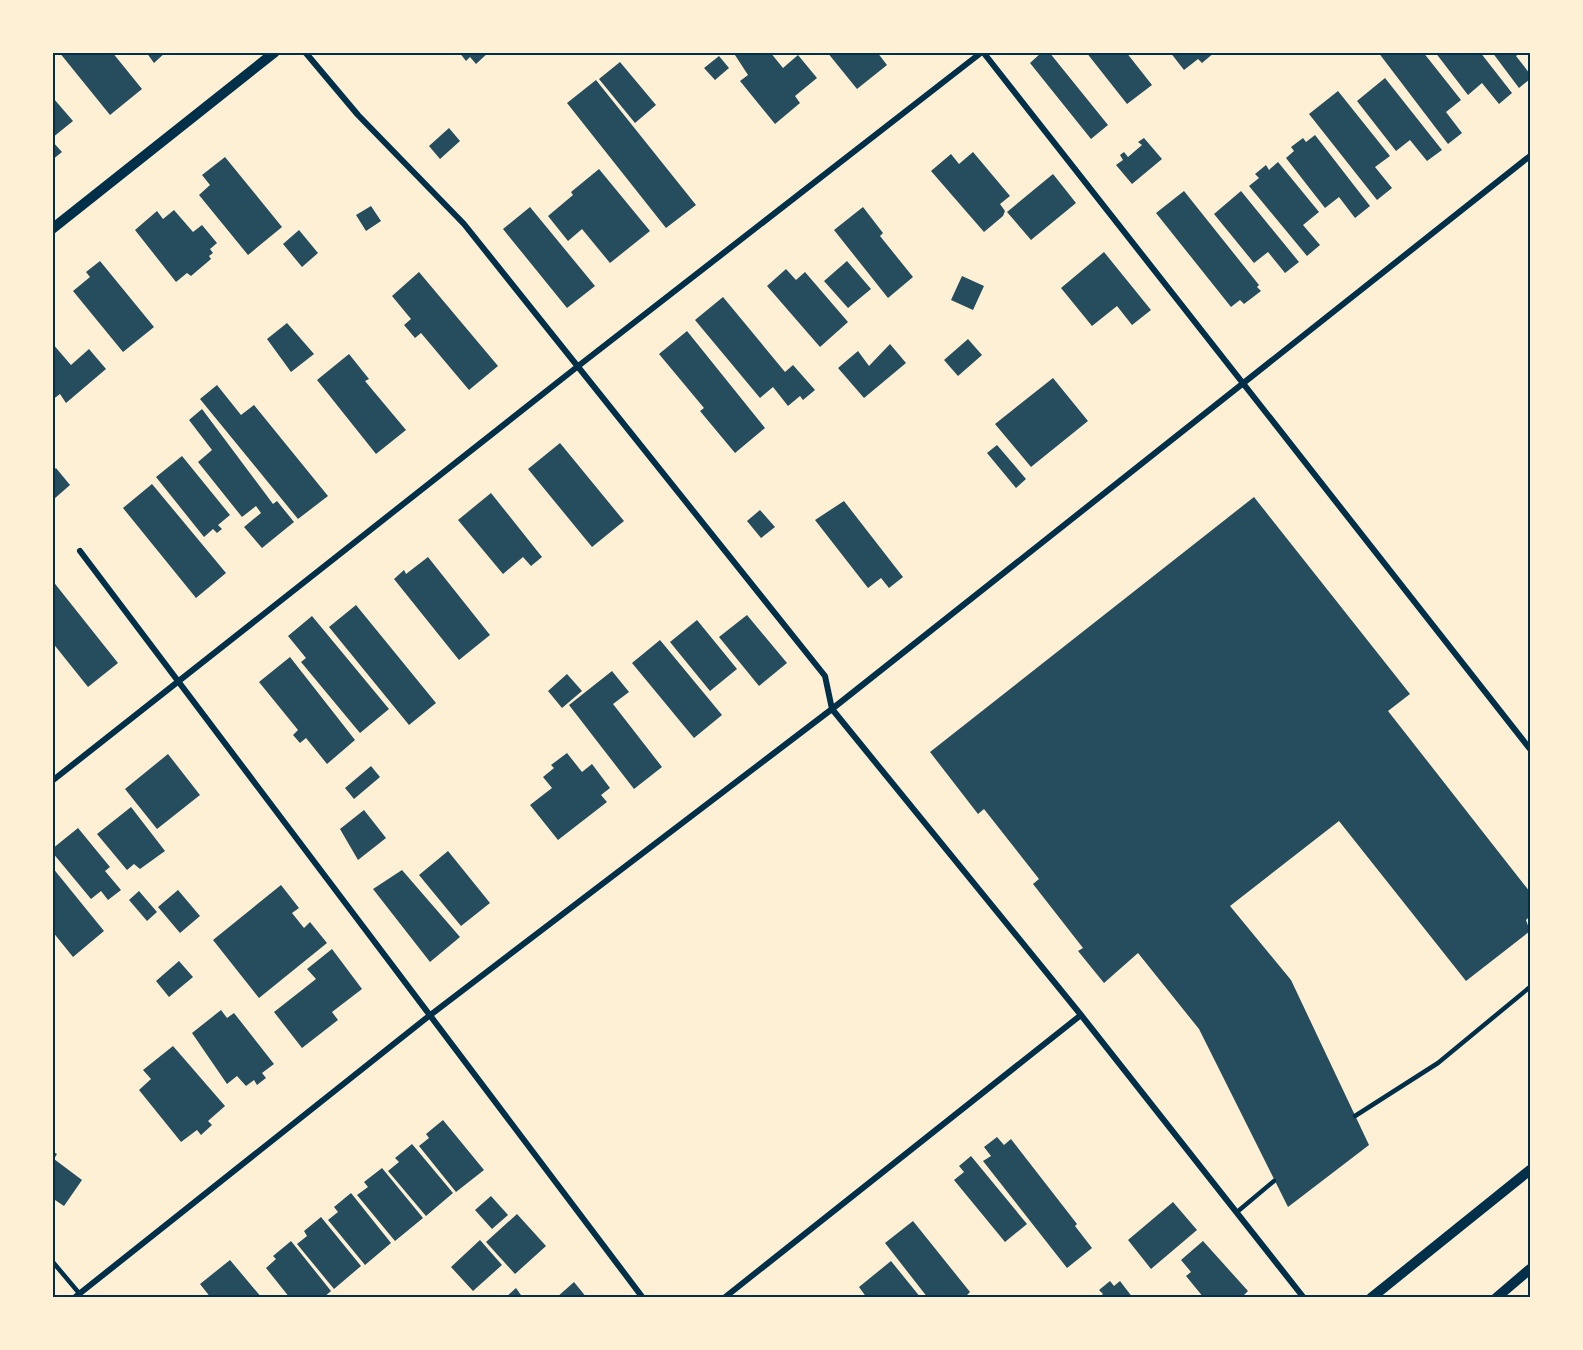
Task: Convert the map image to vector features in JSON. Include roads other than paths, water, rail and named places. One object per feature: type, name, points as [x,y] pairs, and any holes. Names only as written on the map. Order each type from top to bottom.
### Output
[{"type":"street","points":[[52,230],[275,52]]},
{"type":"street","points":[[304,52],[358,115],[464,224],[825,676],[832,710],[1081,1015],[1304,1298]]},
{"type":"street","points":[[52,781],[577,367],[983,52],[1242,385],[1530,749]]},
{"type":"street","points":[[76,1295],[429,1016],[832,710],[1530,156]]},
{"type":"street","points":[[80,551],[643,1298]]},
{"type":"street","points":[[724,1298],[1081,1015]]},
{"type":"street","points":[[1371,1298],[1530,1170]]},
{"type":"street","points":[[1496,1298],[1530,1269]]},
{"type":"lane","points":[[1355,1116],[1438,1062],[1530,987]]},
{"type":"lane","points":[[1237,1212],[1274,1181]]},
{"type":"lane","points":[[52,1261],[76,1295]]}]
